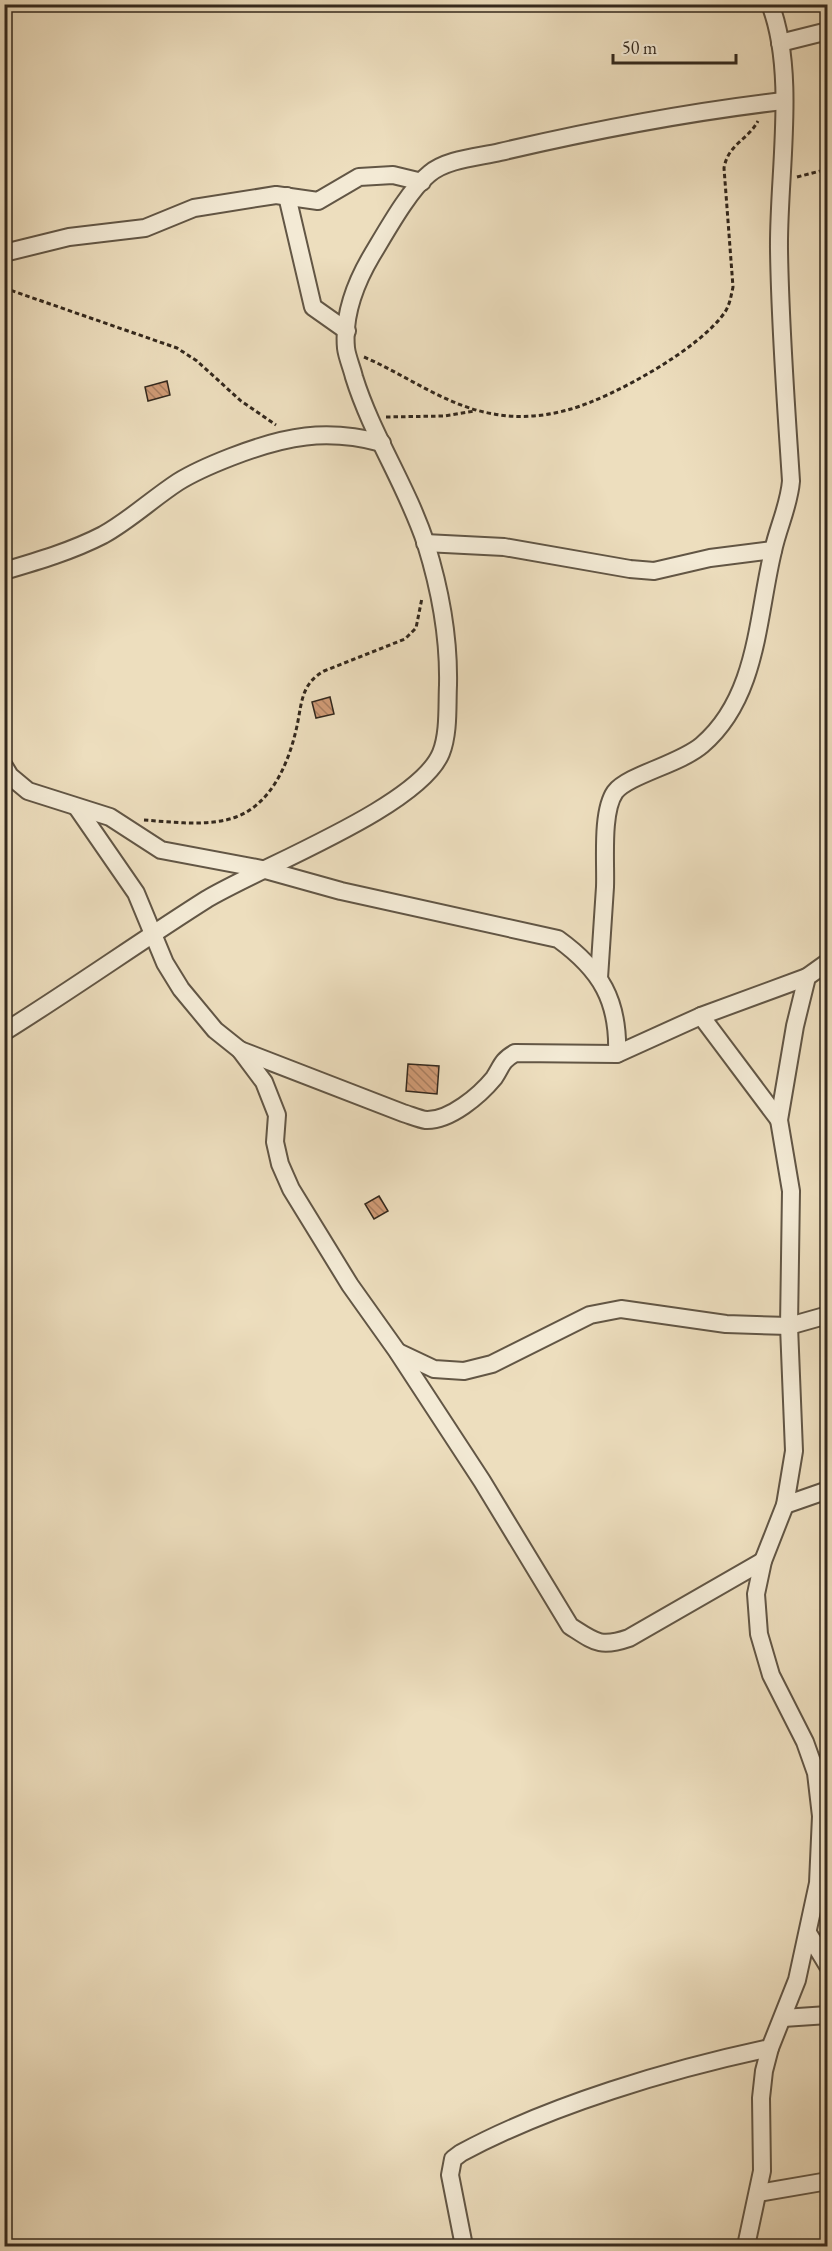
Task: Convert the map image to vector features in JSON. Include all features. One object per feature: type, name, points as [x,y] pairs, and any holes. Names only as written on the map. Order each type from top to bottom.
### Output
[{"type":"street","points":[[599,978],[605,844],[609,808],[615,793],[628,782],[691,755],[711,738],[729,713],[750,665],[773,550],[786,512],[791,481],[779,248],[783,102],[780,44],[770,4]]},
{"type":"street","points":[[780,44],[828,31]]},
{"type":"street","points":[[4,1032],[152,935],[262,869],[345,829],[401,795],[428,776],[443,750],[448,659],[440,599],[425,543],[369,417],[346,349],[351,300],[365,267],[390,225],[422,182],[441,167],[538,143],[703,111],[783,102]]},
{"type":"street","points":[[4,253],[69,237],[145,228],[194,208],[287,196],[318,201],[359,177],[393,175],[422,182]]},
{"type":"street","points":[[287,196],[313,307],[347,331]]},
{"type":"street","points":[[4,571],[73,549],[102,535],[195,473],[253,448],[293,436],[357,436],[382,443]]},
{"type":"street","points":[[425,543],[504,548],[630,570],[654,571],[744,553],[773,550]]},
{"type":"street","points":[[4,766],[10,776],[28,791],[110,818],[161,849],[262,869],[341,891],[558,939],[584,958],[599,978],[613,1008],[618,1031],[617,1054]]},
{"type":"street","points":[[78,809],[136,893],[165,963],[197,1009],[215,1030],[240,1050],[264,1082],[277,1114],[275,1142],[280,1164],[291,1189],[344,1276],[397,1351],[482,1481],[570,1626],[592,1640],[607,1646],[629,1638],[764,1561]]},
{"type":"street","points":[[240,1050],[403,1113],[427,1120],[448,1114],[470,1101],[493,1079],[503,1060],[514,1053],[617,1054],[701,1016],[807,978],[828,962]]},
{"type":"street","points":[[746,2247],[762,2171],[761,2098],[770,2048],[797,1980],[818,1883],[821,1816],[816,1773],[805,1742],[771,1675],[759,1634],[756,1593],[764,1561],[785,1505],[794,1451],[789,1326],[790,1191],[779,1120],[795,1026],[807,978]]},
{"type":"street","points":[[701,1016],[779,1120]]},
{"type":"street","points":[[397,1351],[434,1369],[464,1371],[492,1364],[590,1315],[621,1310],[726,1324],[789,1326],[828,1315]]},
{"type":"street","points":[[785,1505],[828,1490]]},
{"type":"street","points":[[808,1933],[828,1966]]},
{"type":"street","points":[[783,2018],[828,2015]]},
{"type":"street","points":[[464,2247],[450,2175],[453,2159],[461,2153],[552,2113],[638,2083],[770,2048]]},
{"type":"street","points":[[758,2193],[828,2181]]},
{"type":"path","points":[[346,349],[477,411],[505,416],[538,416],[571,409],[612,394],[688,346],[723,315],[730,304],[734,287],[725,203],[725,158],[735,143],[753,129],[762,104]]},
{"type":"path","points":[[781,181],[828,169]]},
{"type":"path","points":[[4,288],[177,348],[197,361],[240,401],[293,436]]},
{"type":"path","points":[[369,417],[444,416],[477,411]]},
{"type":"path","points":[[142,820],[205,822],[235,818],[249,810],[275,784],[292,748],[305,687],[324,671],[405,639],[416,628],[421,612],[423,589]]},
{"type":"building","points":[[167,381],[170,395],[148,401],[145,387]]},
{"type":"building","points":[[330,697],[334,714],[316,718],[312,702]]},
{"type":"building","points":[[408,1064],[439,1066],[437,1094],[406,1091]]},
{"type":"building","points":[[379,1196],[388,1211],[374,1219],[365,1204]]}]
